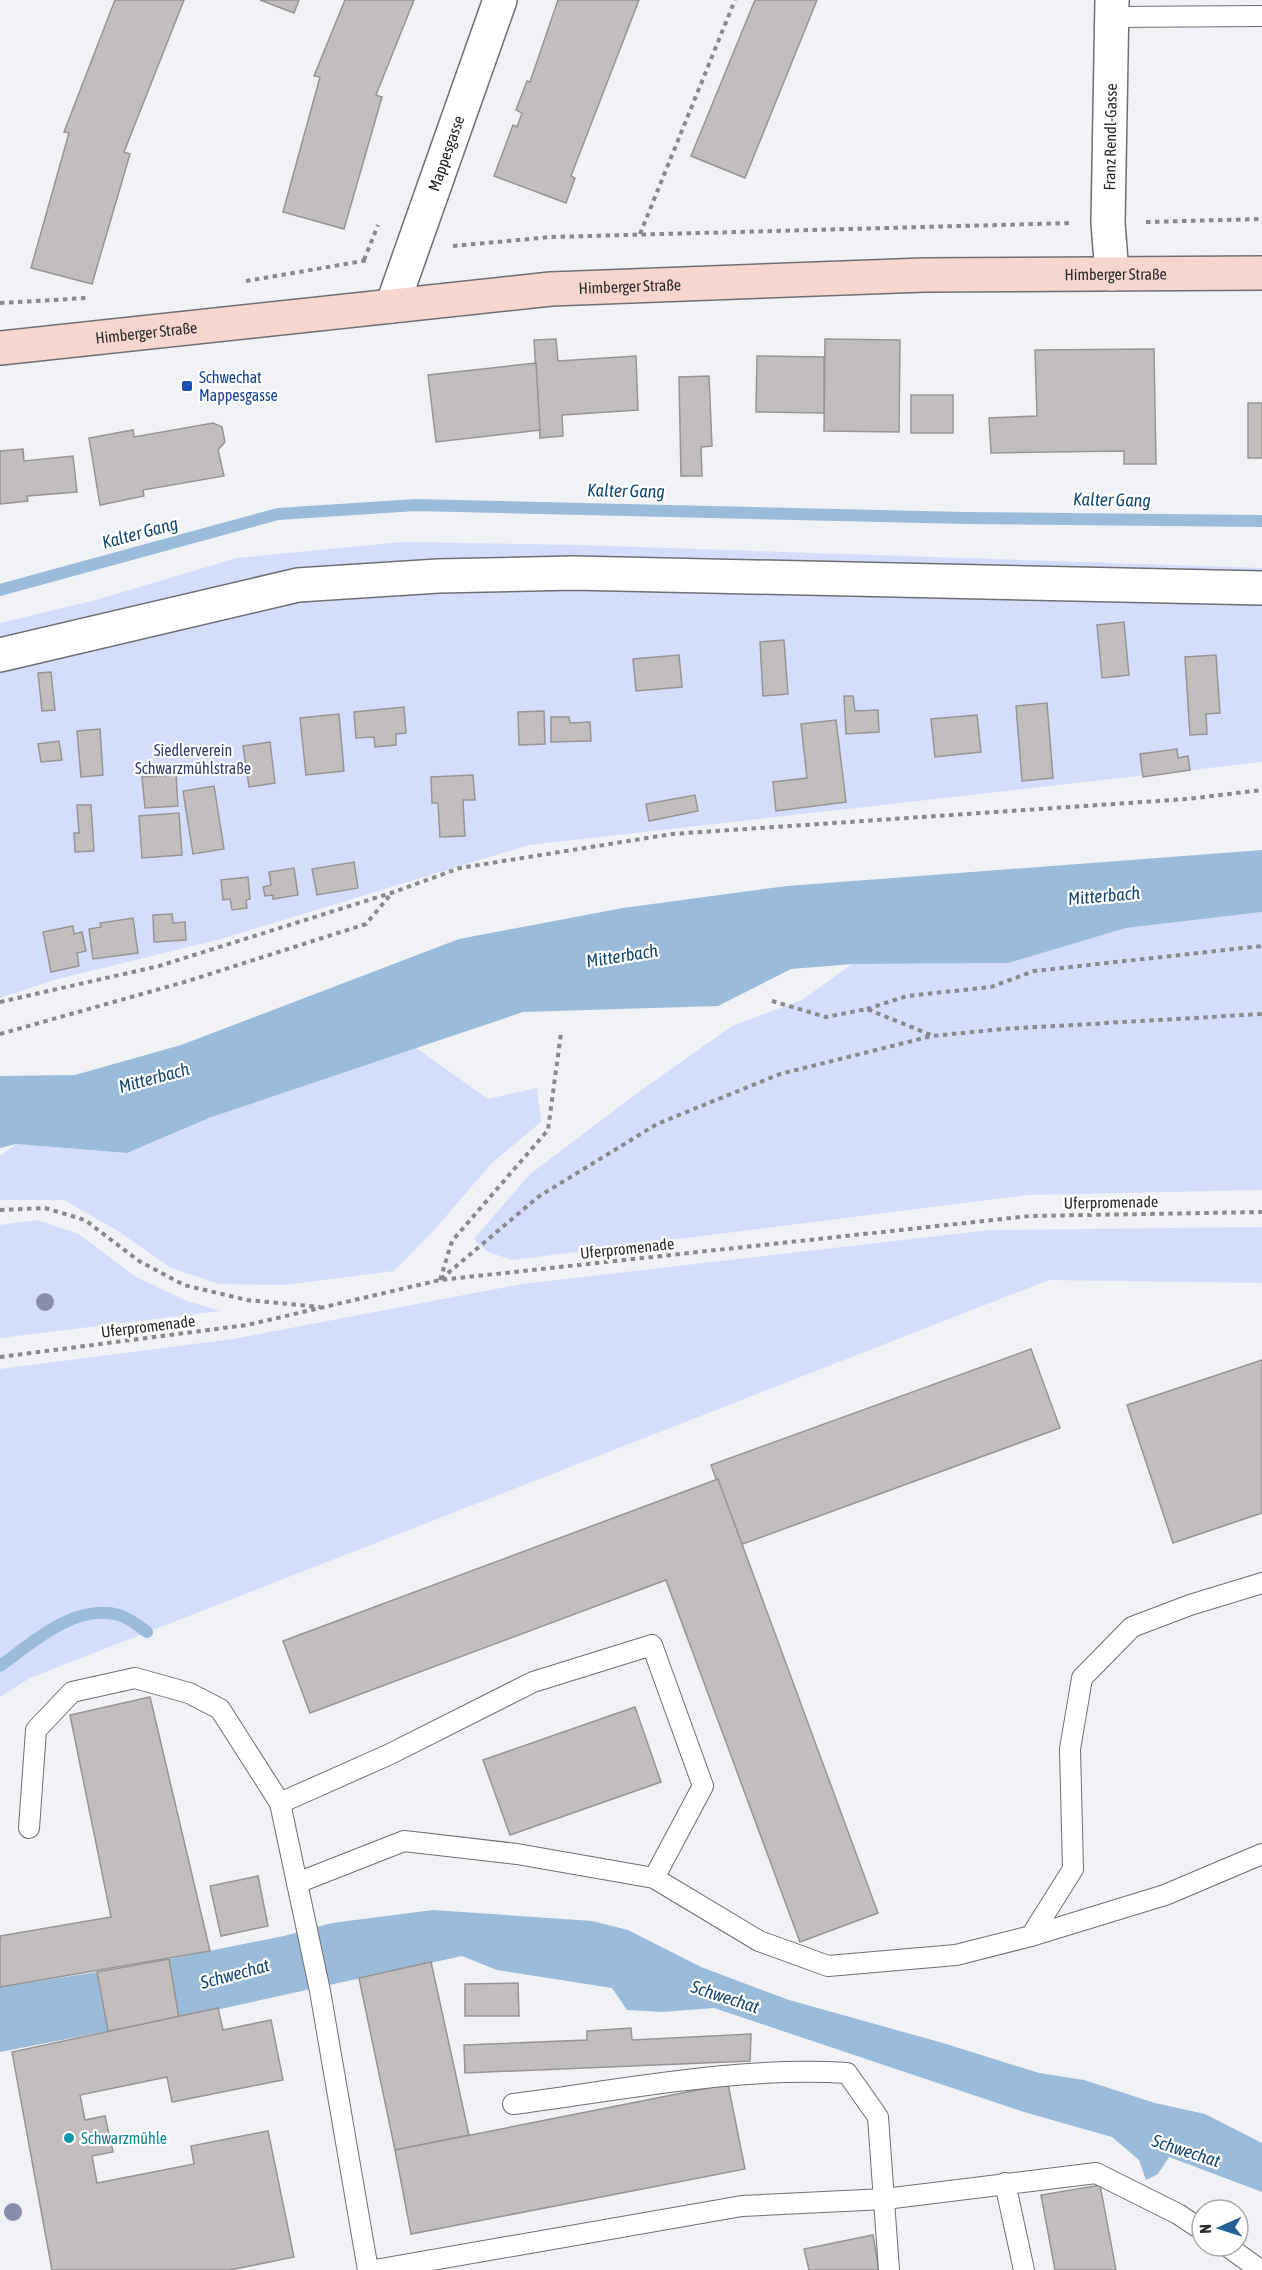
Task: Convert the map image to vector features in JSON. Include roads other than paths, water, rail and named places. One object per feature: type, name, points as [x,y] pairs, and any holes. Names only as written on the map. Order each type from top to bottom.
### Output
[{"type":"main road","name":"Himberger Straße","points":[[0,348],[551,289],[924,275],[1262,273]]},
{"type":"street","name":"Mappesgasse","points":[[392,306],[500,0]]},
{"type":"street","name":"Franz Rendl-Gasse","points":[[1112,8],[1108,223],[1112,274]]},
{"type":"street","points":[[0,655],[298,585],[426,577],[573,573],[1262,588]]},
{"type":"lane","points":[[1112,8],[1261,16]]},
{"type":"lane","points":[[1031,1936],[1073,1869],[1070,1749],[1082,1678],[1132,1628],[1190,1605],[1262,1583]]},
{"type":"lane","points":[[280,1803],[388,1755],[533,1682],[652,1646],[703,1786],[654,1878]]},
{"type":"lane","points":[[29,1828],[36,1730],[72,1692],[135,1678],[189,1693],[220,1709],[280,1803],[320,1991],[368,2270]]},
{"type":"lane","points":[[297,1883],[404,1841],[517,1854],[654,1878],[759,1941],[828,1966],[956,1955],[1031,1936],[1165,1895],[1262,1854]]},
{"type":"lane","points":[[513,2104],[746,2074],[808,2070],[847,2073],[878,2117],[889,2270]]},
{"type":"lane","points":[[375,2270],[742,2206],[885,2199],[1096,2173],[1190,2222]]},
{"type":"lane","points":[[1005,2183],[1024,2270]]},
{"type":"lane","points":[[1244,2258],[1260,2270]]},
{"type":"water","name":"Mitterbach","points":[[1262,850],[1262,912],[1126,928],[1008,963],[852,964],[791,969],[718,1006],[523,1012],[209,1118],[127,1153],[16,1144],[0,1148],[0,1076],[75,1075],[181,1045],[459,939],[623,908],[787,886]]},
{"type":"water","name":"Schwechat","points":[[433,1910],[592,1921],[628,1930],[701,1967],[789,2000],[943,2043],[1039,2073],[1084,2080],[1155,2103],[1205,2114],[1262,2143],[1262,2192],[1169,2157],[1158,2174],[1146,2180],[1139,2160],[1112,2137],[1024,2112],[714,2008],[662,2012],[627,2010],[612,1988],[497,1970],[462,1956],[179,2018],[169,1959],[284,1936],[332,1923]]},
{"type":"water","points":[[97,1972],[108,2031],[0,2052],[0,1987]]},
{"type":"waterway","name":"Kalter Gang","points":[[0,590],[278,514],[416,505],[965,518],[1262,521]]},
{"type":"waterway","points":[[0,1666],[55,1627],[86,1615],[103,1613],[119,1615],[147,1632]]},
{"type":"place","name":"Schwechat Mappesgasse","points":[[187,386]]},
{"type":"place","name":"Schwarzmühle","points":[[69,2138]]},
{"type":"park label","name":"Siedlerverein Schwarzmühlstraße","points":[[193,759]]}]
